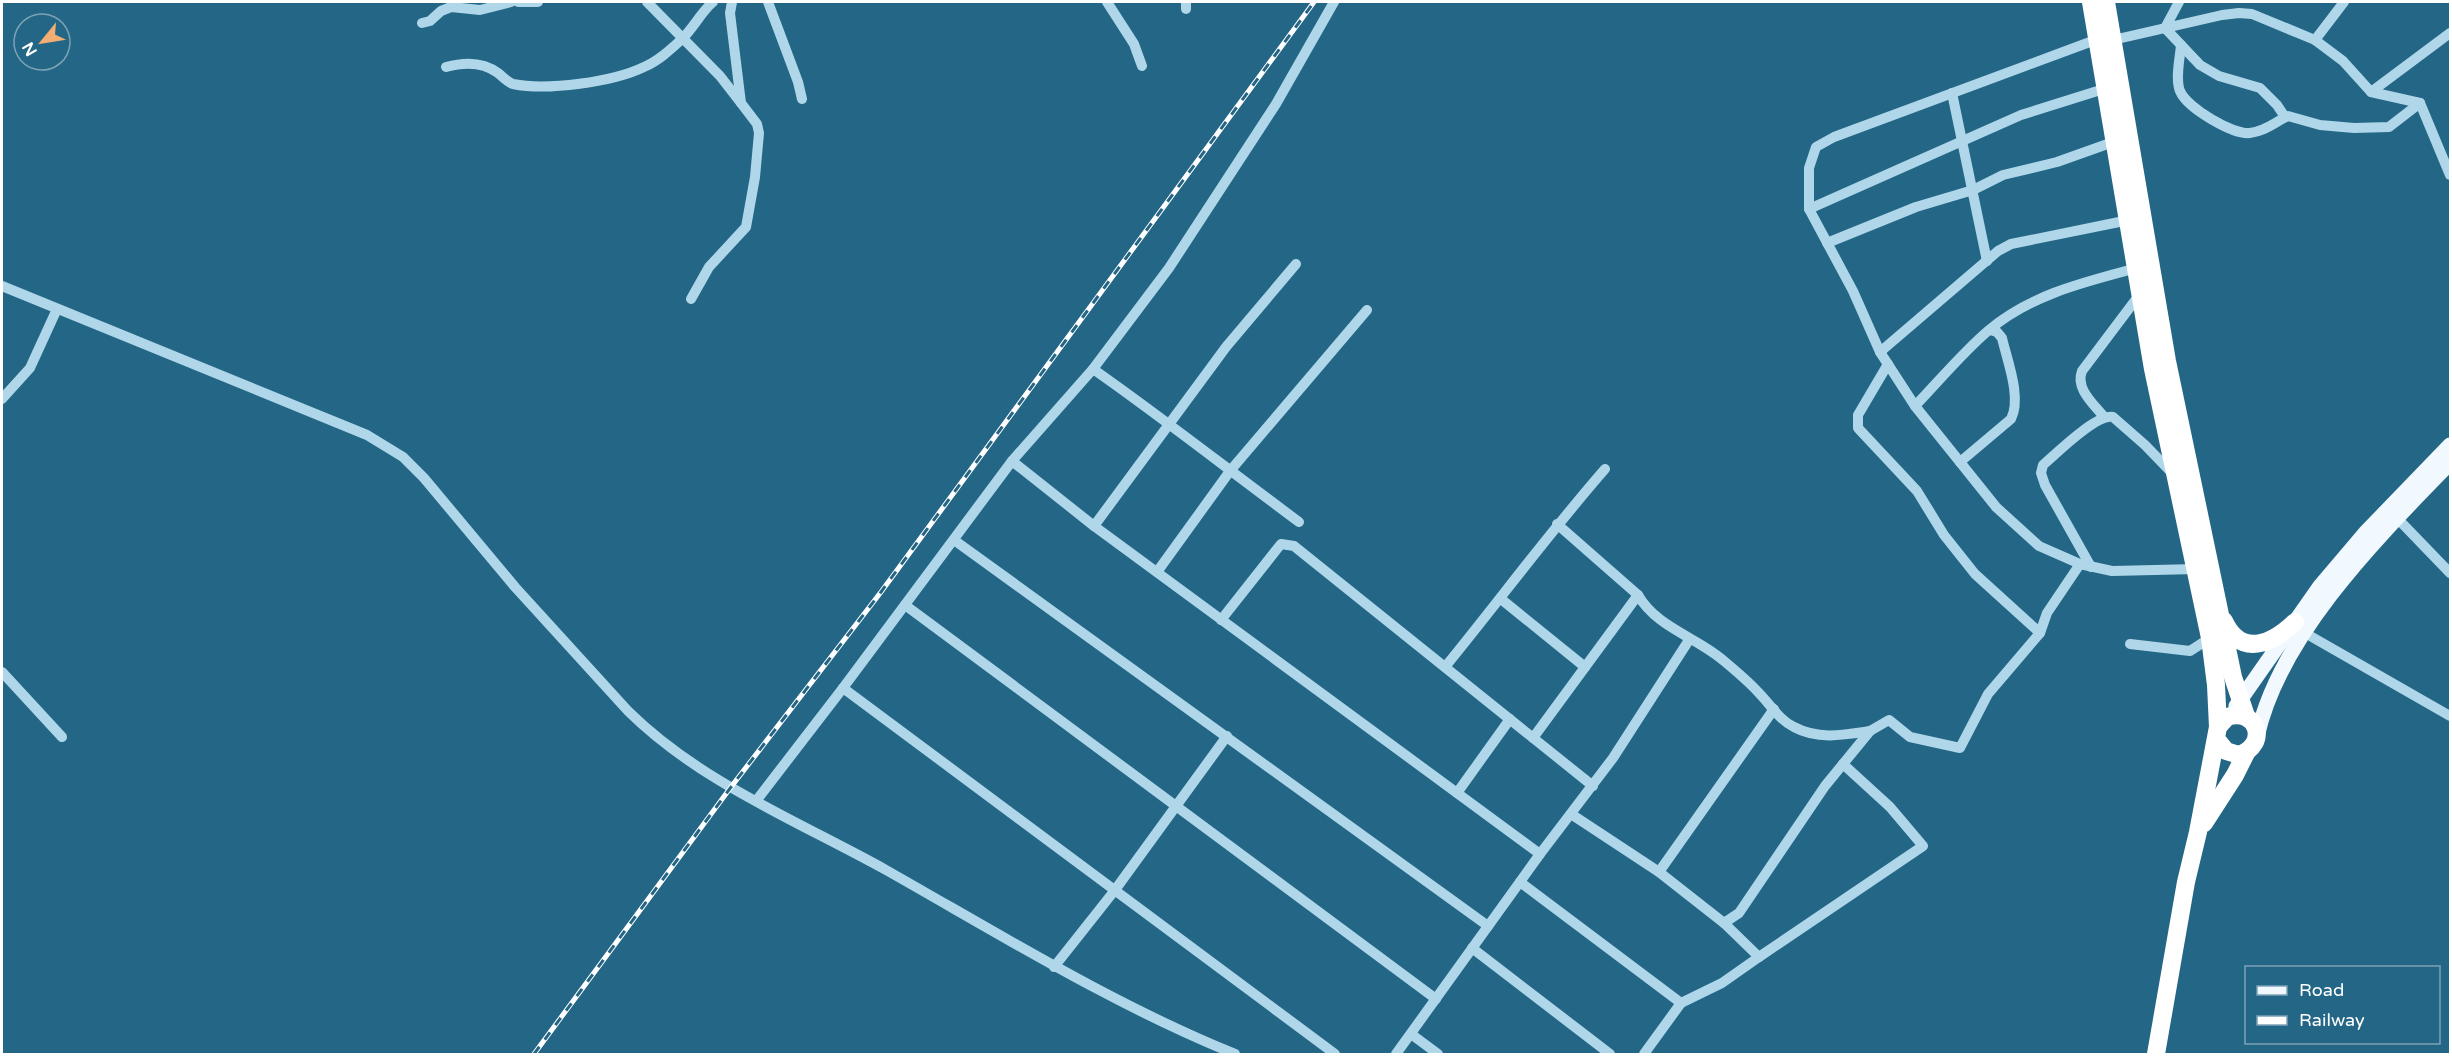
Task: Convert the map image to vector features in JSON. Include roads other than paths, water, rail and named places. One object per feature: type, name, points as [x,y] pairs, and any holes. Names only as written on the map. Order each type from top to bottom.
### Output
[{"type":"highway","points":[[2091,2],[2106,40],[2167,361],[2217,601],[2230,720],[2186,882],[2157,1049]]},
{"type":"highway","points":[[2106,2],[2107,88],[2140,294],[2176,478],[2197,569],[2216,685],[2230,720],[2220,746],[2232,754],[2246,753],[2252,749],[2257,737],[2253,724],[2230,720]]},
{"type":"highway","points":[[2217,601],[2229,630],[2246,642],[2259,644],[2300,627]]},
{"type":"highway","points":[[2199,832],[2246,753]]},
{"type":"main road","points":[[2257,737],[2260,722],[2274,688],[2320,586],[2360,540],[2451,445]]},
{"type":"main road","points":[[2230,720],[2300,627],[2328,600],[2397,518],[2451,463]]},
{"type":"street","points":[[422,23],[430,21],[441,11],[451,7],[480,10],[512,2]]},
{"type":"street","points":[[518,2],[538,2]]},
{"type":"street","points":[[647,2],[720,76],[757,124],[759,133],[751,204],[746,227],[709,267],[691,299]]},
{"type":"street","points":[[446,67],[481,64],[510,83],[525,86],[583,83],[618,76],[644,67],[683,38],[713,2]]},
{"type":"street","points":[[732,2],[730,13],[741,103]]},
{"type":"street","points":[[768,2],[802,99]]},
{"type":"street","points":[[1107,2],[1134,44],[1142,66]]},
{"type":"street","points":[[756,801],[1012,461],[1093,369],[1169,268],[1276,104],[1334,2]]},
{"type":"street","points":[[2165,28],[2179,2]]},
{"type":"street","points":[[2314,40],[2344,2]]},
{"type":"street","points":[[2197,569],[2112,572],[2086,566],[2039,546],[1996,507],[1915,406],[1880,352],[1853,291],[1809,209],[1809,168],[1816,147],[1834,136],[2106,40],[2239,13],[2252,14],[2314,40],[2343,61],[2371,92],[2420,103]]},
{"type":"street","points":[[2165,28],[2208,70],[2260,88],[2285,117]]},
{"type":"street","points":[[2371,92],[2451,33]]},
{"type":"street","points":[[2181,45],[2178,85],[2180,92],[2201,112],[2224,126],[2243,133],[2265,129],[2291,116],[2320,125],[2354,128],[2390,127],[2420,103]]},
{"type":"street","points":[[1809,209],[2021,115],[2107,88]]},
{"type":"street","points":[[1952,93],[1987,261]]},
{"type":"street","points":[[2420,103],[2451,176]]},
{"type":"street","points":[[1827,243],[1916,207],[1973,189],[2003,175],[2057,162],[2116,141]]},
{"type":"street","points":[[1880,352],[1987,261],[2011,244],[2129,220]]},
{"type":"street","points":[[1094,526],[1226,347],[1296,264]]},
{"type":"street","points":[[1915,406],[1990,330],[2033,302],[2068,286],[2137,268]]},
{"type":"street","points":[[2,286],[367,435],[403,457],[424,478],[515,587],[645,727],[695,765],[1096,990],[1235,1054]]},
{"type":"street","points":[[2104,417],[2081,387],[2079,379],[2082,371],[2140,294]]},
{"type":"street","points":[[2,399],[30,368],[57,309]]},
{"type":"street","points":[[1157,572],[1230,471],[1367,310]]},
{"type":"street","points":[[1960,462],[2011,419],[2014,413],[2016,402],[2002,338],[1997,332],[1990,330]]},
{"type":"street","points":[[1888,364],[1858,415],[1858,428],[1917,491],[1944,535],[1975,574],[2040,633]]},
{"type":"street","points":[[1093,369],[1170,423],[1299,522]]},
{"type":"street","points":[[2086,566],[2045,485],[2042,469],[2051,458],[2104,417],[2113,417],[2145,445],[2176,478]]},
{"type":"street","points":[[1012,461],[1094,526],[1540,854]]},
{"type":"street","points":[[1445,667],[1501,599],[1557,524],[1605,469]]},
{"type":"street","points":[[2397,518],[2451,573]]},
{"type":"street","points":[[1557,524],[1638,595],[1646,608],[1689,640],[1722,659],[1756,689],[1781,719],[1795,728],[1826,737],[1870,731]]},
{"type":"street","points":[[954,540],[1488,926]]},
{"type":"street","points":[[1221,620],[1281,544],[1287,543],[1294,546],[1593,786]]},
{"type":"street","points":[[1724,923],[1739,913],[1825,786],[1870,731],[1889,720],[1910,737],[1960,748],[1988,694],[2040,633],[2048,613],[2086,566]]},
{"type":"street","points":[[1533,738],[1638,595]]},
{"type":"street","points":[[1501,599],[1585,667]]},
{"type":"street","points":[[905,605],[1436,999]]},
{"type":"street","points":[[2300,627],[2451,716]]},
{"type":"street","points":[[2130,644],[2190,651],[2210,638]]},
{"type":"street","points":[[1396,1054],[1540,854],[1593,786],[1689,640]]},
{"type":"street","points":[[2,672],[62,737]]},
{"type":"street","points":[[843,688],[1335,1054]]},
{"type":"street","points":[[1659,872],[1774,709]]},
{"type":"street","points":[[1457,793],[1510,719]]},
{"type":"street","points":[[1054,967],[1178,806],[1227,736]]},
{"type":"street","points":[[1644,1054],[1681,1002],[1722,983],[1923,846],[1890,807],[1843,764]]},
{"type":"street","points":[[1571,814],[1659,872],[1724,923],[1759,957]]},
{"type":"street","points":[[1520,882],[1681,1002]]},
{"type":"street","points":[[1472,948],[1610,1054]]},
{"type":"street","points":[[1411,1034],[1438,1054]]},
{"type":"railway","points":[[534,1054],[731,787],[881,592],[1314,2]]}]
